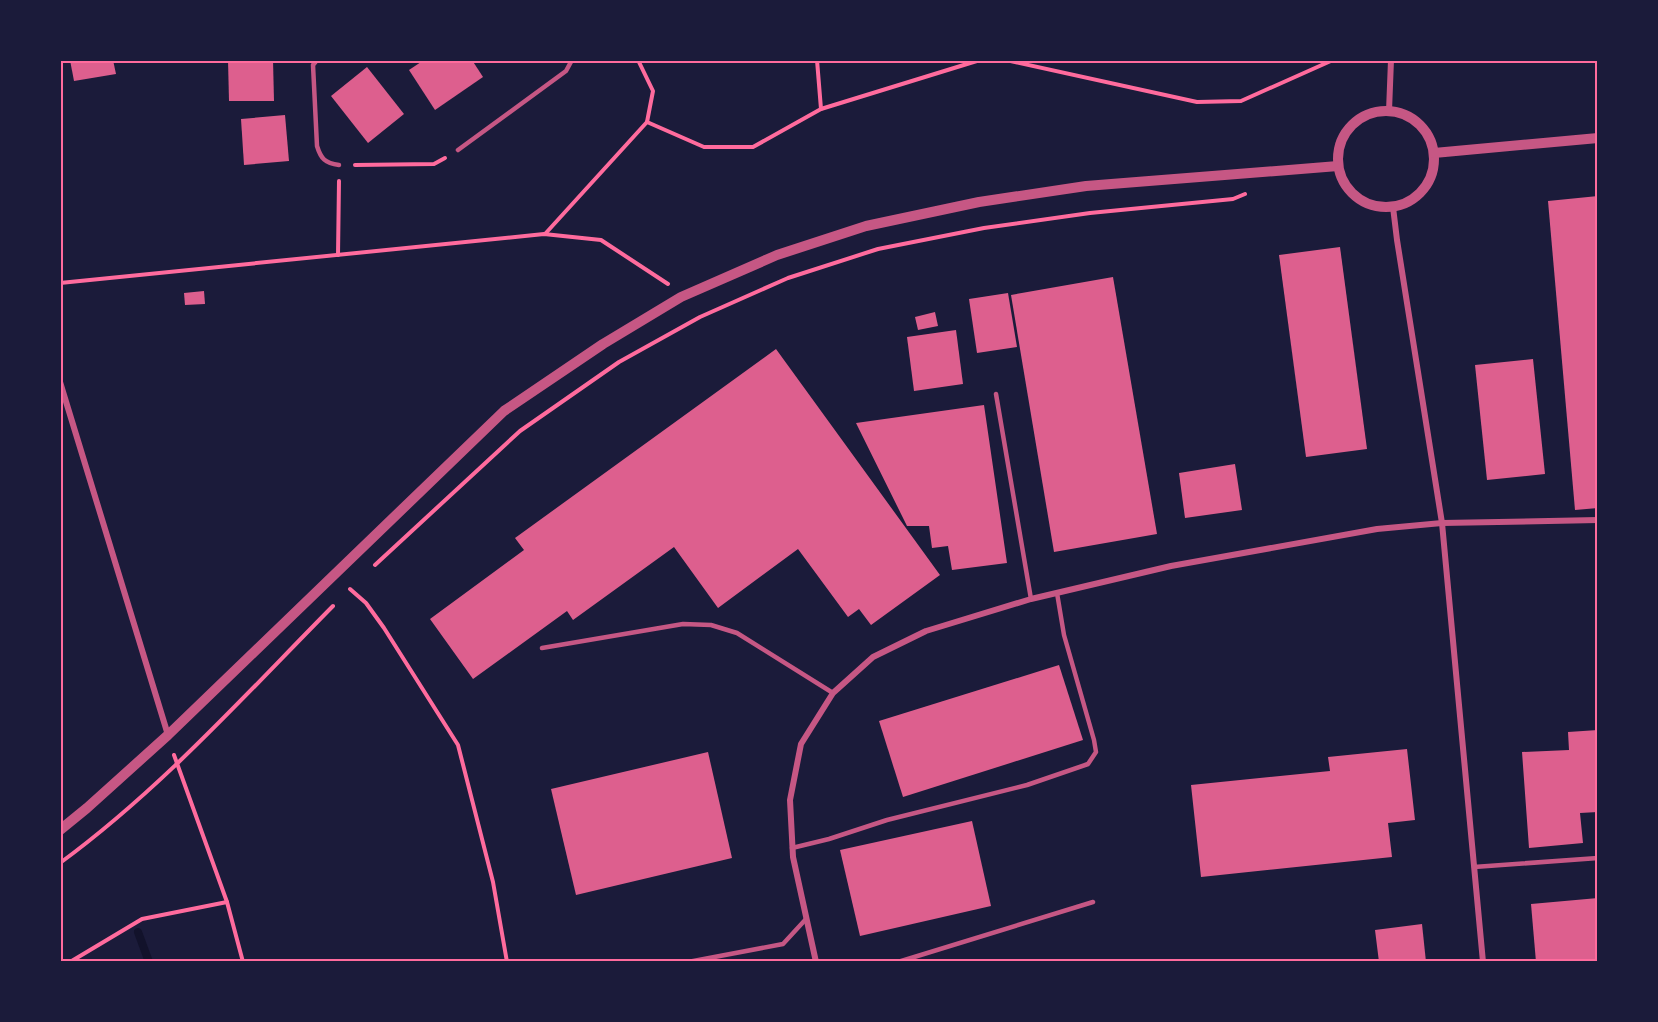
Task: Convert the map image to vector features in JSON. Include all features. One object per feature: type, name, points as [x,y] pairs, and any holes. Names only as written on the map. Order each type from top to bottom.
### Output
[{"type":"street","points":[[1389,111],[1391,60]]},
{"type":"street","points":[[1389,111],[1405,115],[1419,123],[1429,137],[1434,153],[1434,168],[1429,182],[1420,194],[1408,203],[1393,207],[1378,207],[1364,202],[1352,193],[1343,181],[1338,166],[1338,152],[1342,138],[1362,117],[1375,112],[1389,111]]},
{"type":"street","points":[[1434,153],[1598,138]]},
{"type":"street","points":[[60,830],[168,735],[504,411],[603,344],[681,297],[777,255],[866,226],[979,202],[1086,186],[1338,166]]},
{"type":"street","points":[[1393,207],[1442,523],[1483,962]]},
{"type":"street","points":[[60,382],[168,735]]},
{"type":"street","points":[[816,962],[793,857],[790,800],[801,744],[833,693],[873,657],[926,631],[1031,599],[1182,564],[1377,529],[1442,523],[1598,520]]},
{"type":"lane","points":[[317,60],[313,65],[317,146],[321,158],[328,164],[339,165]]},
{"type":"lane","points":[[458,150],[566,71],[572,60]]},
{"type":"lane","points":[[996,394],[1031,599]]},
{"type":"lane","points":[[792,848],[829,839],[887,820],[1027,785],[1088,764],[1096,752],[1094,740],[1064,635],[1057,593]]},
{"type":"lane","points":[[542,648],[683,624],[711,626],[737,633],[833,693]]},
{"type":"lane","points":[[1474,867],[1598,858]]},
{"type":"lane","points":[[898,962],[1093,902]]},
{"type":"lane","points":[[688,962],[783,944],[806,920]]},
{"type":"path","points":[[544,234],[647,122],[653,91],[639,60]]},
{"type":"path","points":[[817,60],[821,108]]},
{"type":"path","points":[[647,122],[704,147],[753,147],[821,108],[980,60]]},
{"type":"path","points":[[1006,60],[1197,102],[1241,101],[1333,60]]},
{"type":"path","points":[[338,255],[339,165],[434,164],[458,150]]},
{"type":"path","points":[[375,565],[520,431],[619,362],[700,317],[788,278],[878,249],[984,228],[1090,213],[1233,199],[1254,190]]},
{"type":"path","points":[[60,283],[544,234],[601,240],[665,282],[700,317]]},
{"type":"path","points":[[358,581],[350,589],[366,603],[384,628],[458,745],[493,882],[507,962]]},
{"type":"path","points":[[60,863],[100,833],[177,764],[333,605]]},
{"type":"path","points":[[177,764],[227,902],[243,962]]},
{"type":"path","points":[[70,962],[142,919],[227,902]]},
{"type":"building","points":[[70,60],[113,60],[116,74],[74,81]]},
{"type":"building","points":[[228,60],[273,60],[274,101],[229,101]]},
{"type":"building","points":[[424,60],[472,60],[483,77],[435,110],[409,70]]},
{"type":"building","points":[[367,67],[404,114],[368,143],[331,96]]},
{"type":"building","points":[[285,115],[289,161],[244,165],[241,119]]},
{"type":"building","points":[[1598,196],[1598,508],[1575,510],[1548,201]]},
{"type":"building","points":[[1340,247],[1367,449],[1306,457],[1279,255]]},
{"type":"building","points":[[1113,277],[1157,534],[1054,552],[1011,295]]},
{"type":"building","points":[[204,291],[205,304],[185,305],[184,293]]},
{"type":"building","points":[[1008,293],[1017,347],[977,353],[969,299]]},
{"type":"building","points":[[935,312],[938,326],[918,330],[915,317]]},
{"type":"building","points":[[956,330],[963,384],[914,391],[907,337]]},
{"type":"building","points":[[776,349],[940,575],[871,625],[859,609],[848,617],[798,549],[718,608],[674,547],[573,620],[567,611],[473,679],[430,619],[524,550],[515,538]]},
{"type":"building","points":[[1533,359],[1545,474],[1487,480],[1475,365]]},
{"type":"building","points":[[984,405],[1007,563],[952,570],[948,546],[932,548],[929,526],[907,526],[856,423]]},
{"type":"building","points":[[1235,464],[1242,510],[1185,518],[1179,473]]},
{"type":"building","points":[[1059,665],[1083,740],[903,797],[879,721]]},
{"type":"building","points":[[1598,730],[1598,812],[1580,813],[1583,843],[1529,848],[1522,752],[1569,750],[1568,732]]},
{"type":"building","points":[[1407,749],[1415,820],[1388,823],[1392,857],[1201,877],[1191,785],[1330,771],[1328,757]]},
{"type":"building","points":[[708,752],[732,858],[576,895],[551,789]]},
{"type":"building","points":[[972,821],[991,906],[860,936],[840,850]]},
{"type":"building","points":[[1598,898],[1598,962],[1536,962],[1531,904]]},
{"type":"building","points":[[1422,924],[1426,962],[1379,962],[1375,930]]},
{"type":"waterway","points":[[138,932],[149,962]]}]
